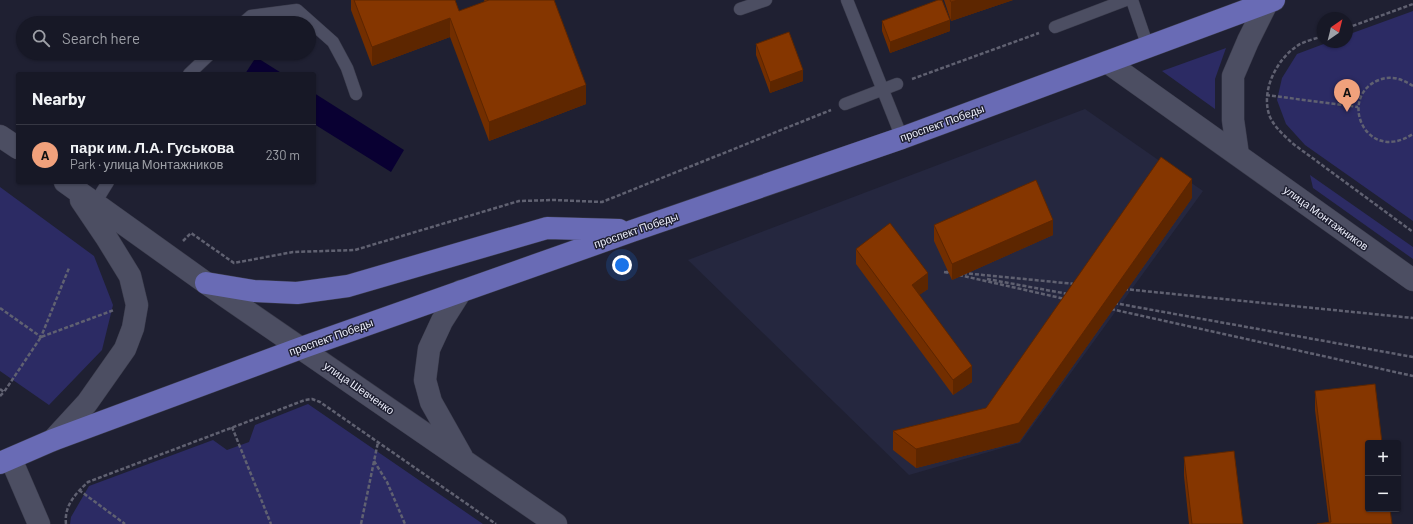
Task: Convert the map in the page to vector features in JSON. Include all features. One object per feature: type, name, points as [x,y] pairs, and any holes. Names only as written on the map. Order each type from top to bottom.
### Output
[{"type":"main road","name":"проспект Победы","points":[[5,461],[53,440],[300,348],[902,138],[1270,1]]},
{"type":"main road","points":[[1238,155],[1233,120],[1233,76],[1248,41],[1270,1]]},
{"type":"main road","name":"улица Монтажников","points":[[1107,62],[1413,280]]},
{"type":"main road","points":[[0,136],[16,147]]},
{"type":"main road","points":[[53,440],[87,403],[125,349],[133,328],[137,305],[130,276],[106,237],[69,185]]},
{"type":"main road","name":"улица Шевченко","points":[[69,185],[206,283],[556,524]]},
{"type":"main road","points":[[206,283],[254,291],[297,293],[348,286],[547,228],[632,231]]},
{"type":"main road","points":[[461,291],[442,321],[429,349],[425,380],[431,402],[465,462]]},
{"type":"main road","points":[[5,461],[39,524]]},
{"type":"lane","points":[[740,9],[766,0]]},
{"type":"lane","points":[[848,0],[902,138]]},
{"type":"lane","points":[[1055,28],[1126,0]]},
{"type":"lane","points":[[1132,0],[1148,47]]},
{"type":"lane","points":[[250,16],[296,10],[303,16]]},
{"type":"lane","points":[[316,27],[333,42],[347,68],[356,94]]},
{"type":"lane","points":[[191,72],[204,60]]},
{"type":"lane","points":[[845,104],[897,84]]},
{"type":"lane","points":[[95,203],[107,184]]},
{"type":"path","points":[[1353,26],[1413,4]]},
{"type":"path","points":[[897,84],[1055,28]]},
{"type":"path","points":[[1317,38],[1299,45],[1286,55],[1274,73],[1266,95],[1270,116],[1279,131],[1292,143],[1413,232]]},
{"type":"path","points":[[1413,86],[1405,81],[1394,78],[1384,78],[1374,82],[1366,88],[1358,107],[1359,118],[1364,129],[1372,137],[1382,142],[1393,143],[1404,140],[1413,134]]},
{"type":"path","points":[[1266,95],[1358,107]]},
{"type":"path","points":[[179,246],[191,233],[234,263],[293,252],[355,250],[519,201],[554,200],[602,202],[845,104]]},
{"type":"path","points":[[0,396],[41,336],[69,268]]},
{"type":"path","points":[[944,272],[1079,285]]},
{"type":"path","points":[[944,272],[1069,294]]},
{"type":"path","points":[[944,272],[1067,299]]},
{"type":"path","points":[[1119,289],[1413,318]]},
{"type":"path","points":[[1108,302],[1413,357]]},
{"type":"path","points":[[0,308],[41,336]]},
{"type":"path","points":[[1106,308],[1413,376]]},
{"type":"path","points":[[41,336],[114,310]]},
{"type":"path","points":[[0,389],[4,392]]},
{"type":"path","points":[[66,524],[65,515],[69,504],[79,490],[88,482],[232,427],[305,400],[312,399],[320,402],[496,524]]},
{"type":"path","points":[[232,427],[272,524]]},
{"type":"path","points":[[361,524],[378,442]]},
{"type":"path","points":[[374,461],[387,482],[405,524]]},
{"type":"path","points":[[79,490],[125,524]]},
{"type":"shaded area","points":[[1413,11],[1413,221],[1305,145],[1286,124],[1277,100],[1282,78],[1297,54],[1317,46],[1317,48],[1353,48],[1353,33]]},
{"type":"shaded area","points":[[1226,48],[1215,79],[1215,109],[1162,71]]},
{"type":"shaded area","points":[[254,60],[261,60],[280,72],[246,72]]},
{"type":"shaded area","points":[[316,94],[404,150],[391,172],[316,125]]},
{"type":"shaded area","points":[[1085,109],[1203,191],[1020,443],[909,475],[688,260]]},
{"type":"shaded area","points":[[1310,175],[1413,247],[1413,259],[1313,188]]},
{"type":"shaded area","points":[[0,187],[94,256],[113,305],[102,350],[49,405],[0,371]]},
{"type":"shaded area","points":[[308,404],[483,524],[70,524],[71,517],[89,486],[213,440],[227,450],[249,442],[255,425]]},
{"type":"building","points":[[354,0],[455,0],[459,11],[489,0],[554,0],[586,85],[489,122],[450,18],[372,47]]},
{"type":"building","points":[[938,0],[942,0],[950,20],[890,42],[882,21]]},
{"type":"building","points":[[789,32],[803,70],[770,82],[756,44]]},
{"type":"building","points":[[1161,157],[1192,179],[1019,423],[916,449],[893,431],[986,408]]},
{"type":"building","points":[[1036,180],[1053,220],[952,264],[934,225]]},
{"type":"building","points":[[890,223],[928,273],[912,285],[972,366],[953,380],[856,249]]},
{"type":"building","points":[[1375,384],[1382,440],[1365,440],[1365,512],[1390,512],[1392,524],[1317,524],[1331,522],[1315,391]]},
{"type":"building","points":[[1234,451],[1243,524],[1192,524],[1184,457]]},
{"type":"place","name":"парк им. Л.А. Гуськова","points":[[1347,112]]}]
